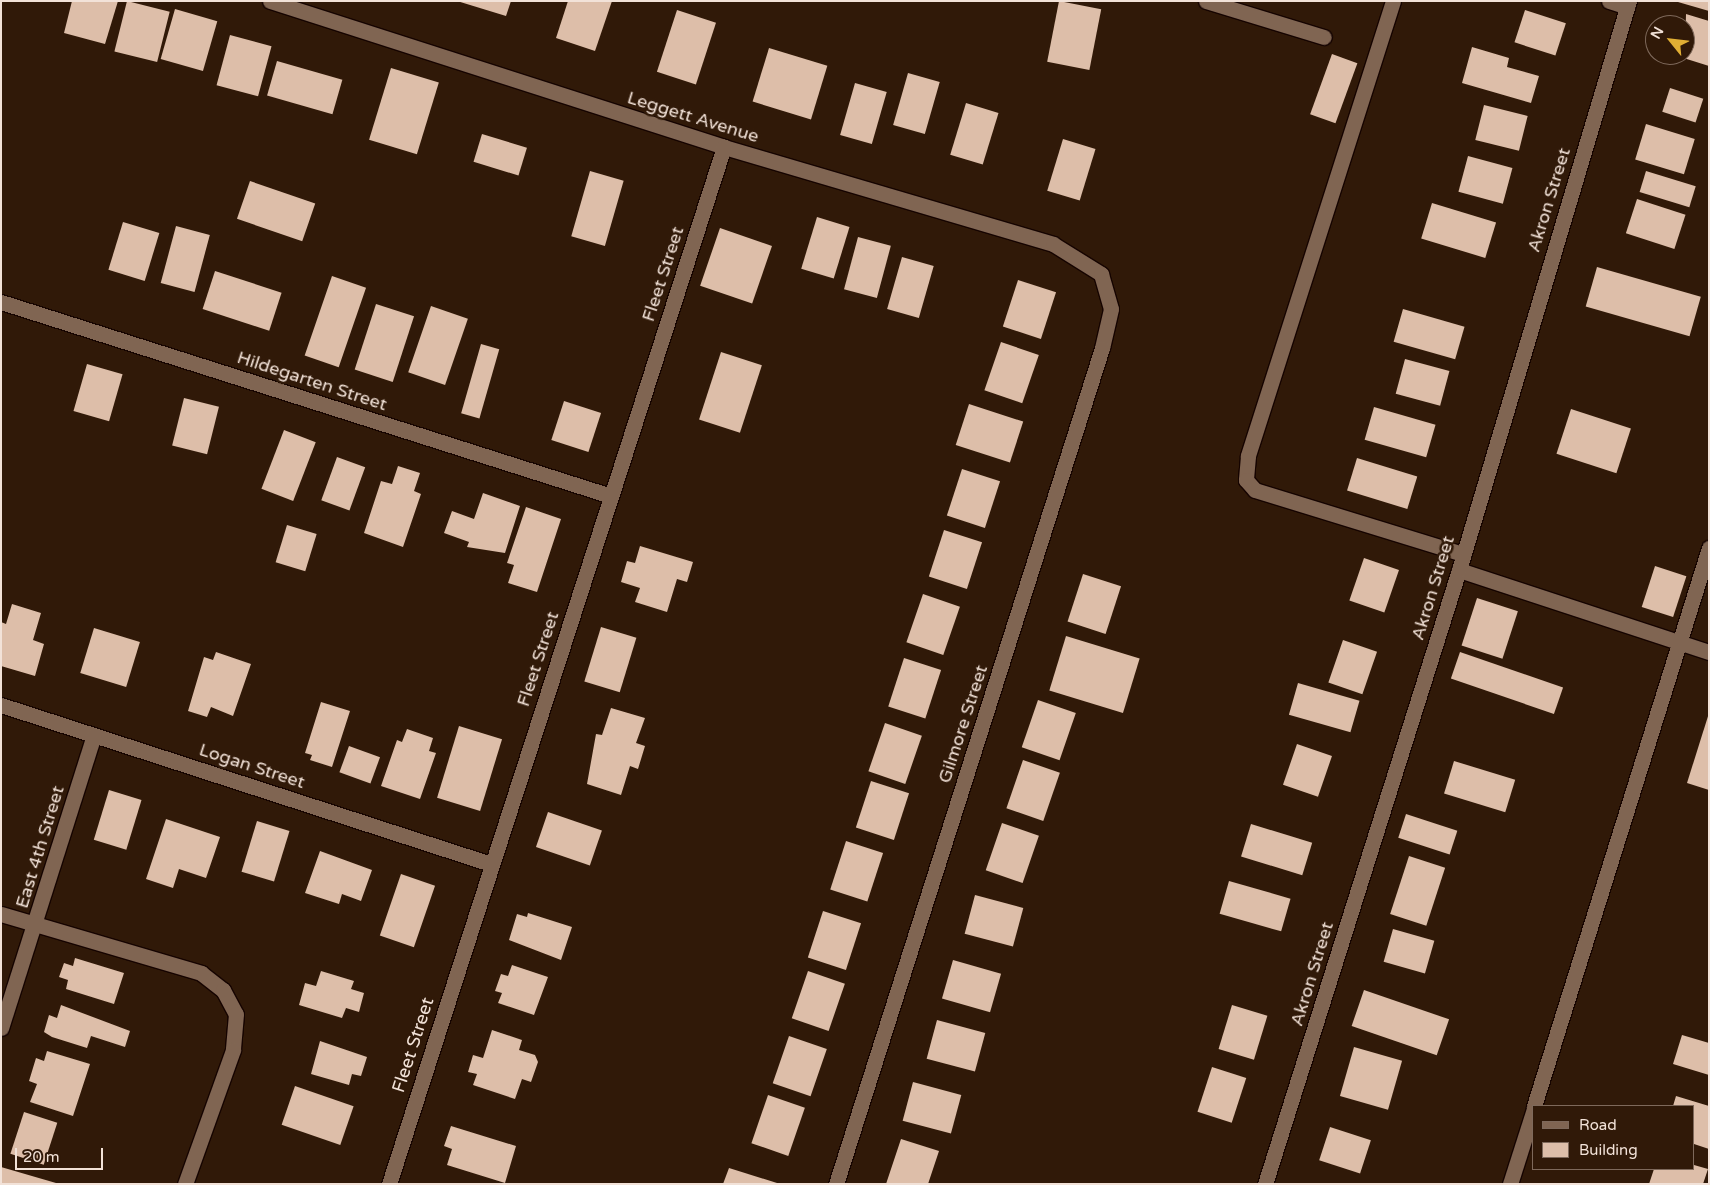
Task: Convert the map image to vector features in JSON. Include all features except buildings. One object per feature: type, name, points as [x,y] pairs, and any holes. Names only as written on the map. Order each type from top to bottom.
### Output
[{"type":"street","name":"Leggett Avenue","points":[[270,1],[724,147],[1053,244],[1101,274]]},
{"type":"street","points":[[1206,1],[1324,37]]},
{"type":"street","points":[[1393,1],[1248,456],[1246,480],[1255,490],[1463,554]]},
{"type":"street","points":[[1609,1],[1628,4]]},
{"type":"street","name":"Akron Street","points":[[1265,1184],[1463,554],[1628,4]]},
{"type":"street","name":"Fleet Street","points":[[389,1184],[724,147]]},
{"type":"street","name":"Gilmore Street","points":[[836,1184],[1102,348],[1111,309],[1101,274]]},
{"type":"street","name":"Hildegarten Street","points":[[1,302],[611,496]]},
{"type":"street","points":[[1535,1105],[1709,548]]},
{"type":"street","points":[[1458,570],[1709,652]]},
{"type":"street","name":"Logan Street","points":[[1,705],[491,864]]},
{"type":"street","name":"East 4th Street","points":[[1,1028],[36,924],[94,735]]},
{"type":"street","points":[[1,914],[201,973],[227,998],[236,1014],[233,1050],[186,1184]]},
{"type":"street","points":[[1510,1184],[1532,1113]]}]
